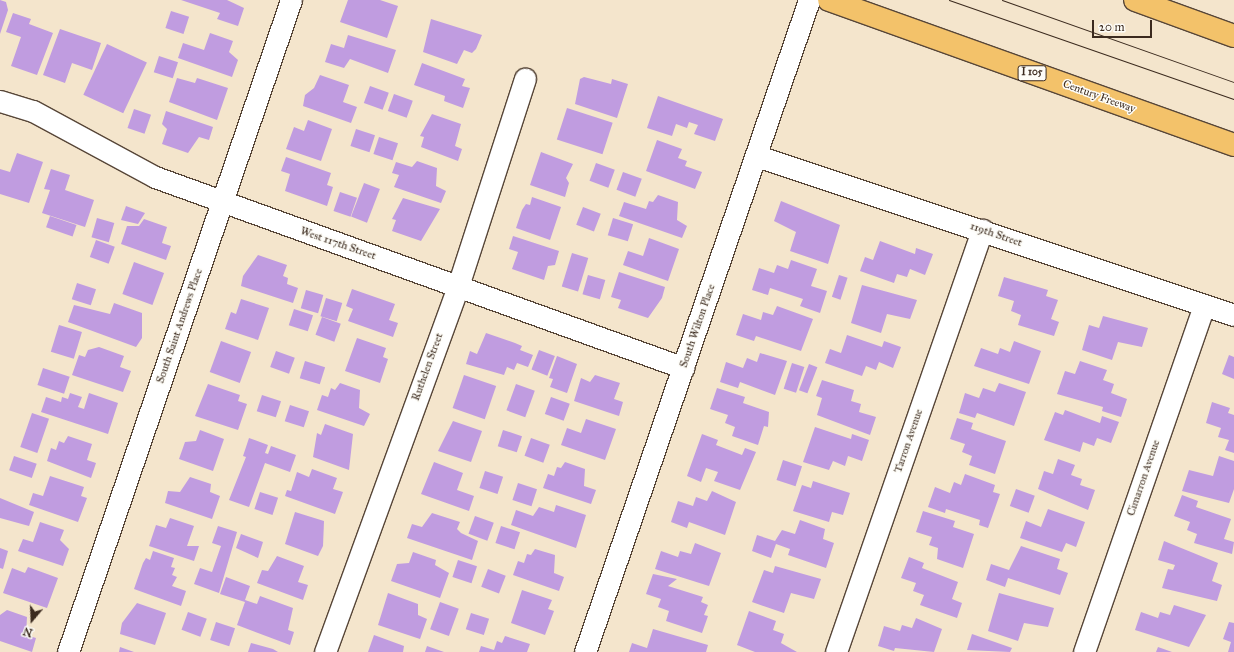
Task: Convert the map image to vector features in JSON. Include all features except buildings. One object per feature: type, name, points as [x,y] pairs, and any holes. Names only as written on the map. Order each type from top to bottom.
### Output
[{"type":"highway","name":"Century Freeway","points":[[829,0],[1234,145]]},
{"type":"highway","points":[[1134,0],[1234,36]]},
{"type":"street","name":"South Saint Andrews Place","points":[[68,652],[291,0]]},
{"type":"street","name":"South Wilton Place","points":[[585,652],[810,0]]},
{"type":"street","name":"Ruthelen Street","points":[[325,652],[458,286],[525,79]]},
{"type":"street","name":"West 117th Street","points":[[0,101],[33,111],[155,177],[222,203],[458,286],[684,368]]},
{"type":"street","name":"119th Street","points":[[757,156],[1234,315]]},
{"type":"street","name":"Tarron Avenue","points":[[836,652],[982,230]]},
{"type":"street","name":"Cimarron Avenue","points":[[1084,652],[1204,305]]},
{"type":"tram line","points":[[949,0],[1234,99]]},
{"type":"tram line","points":[[1002,0],[1234,82]]}]
